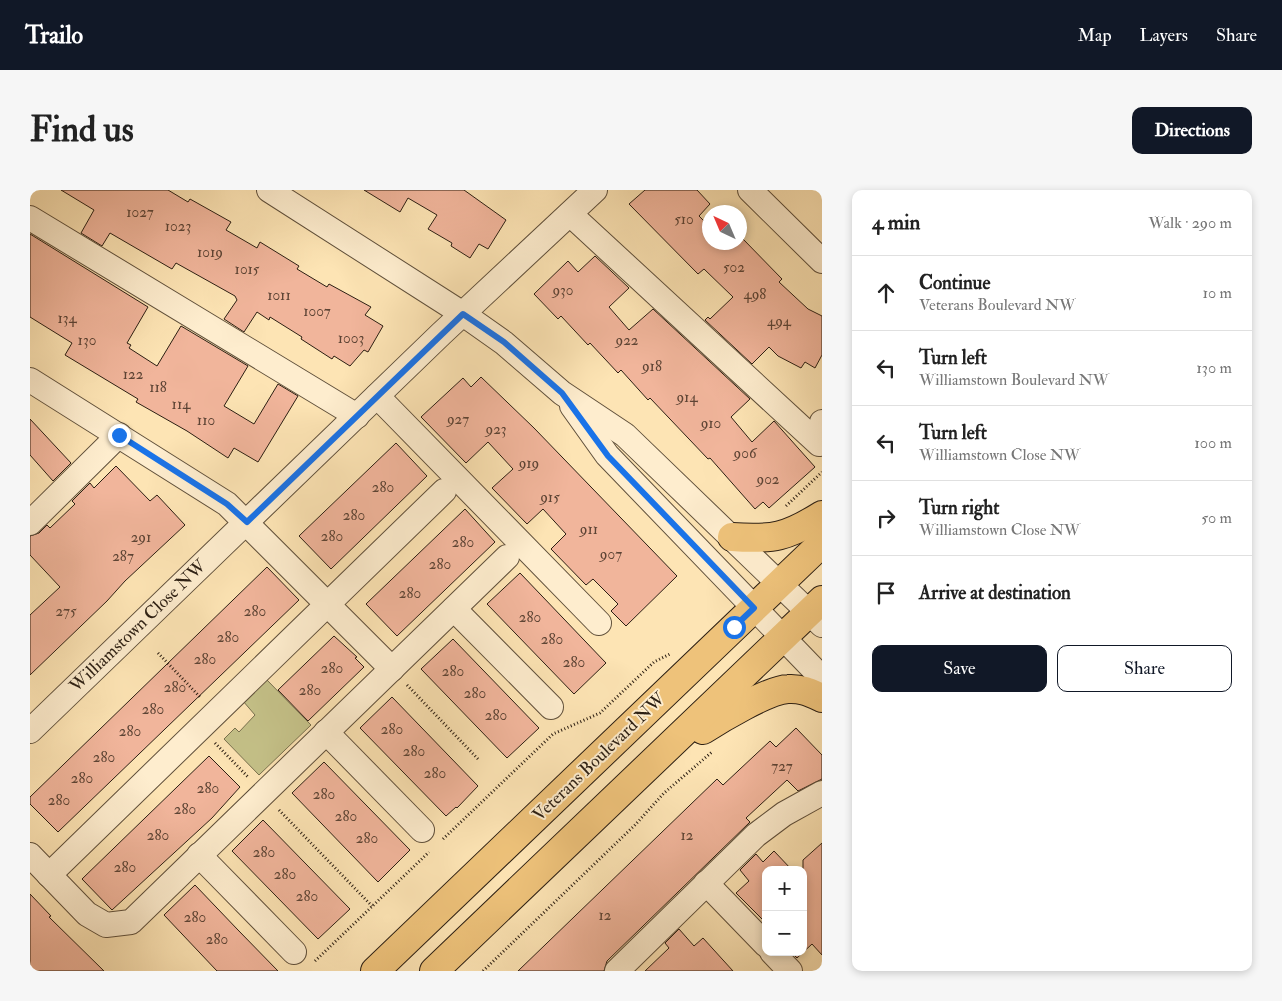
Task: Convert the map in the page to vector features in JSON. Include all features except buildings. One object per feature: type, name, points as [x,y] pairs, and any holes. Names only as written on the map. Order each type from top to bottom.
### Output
[{"type":"main road","points":[[732,537],[755,539],[777,536],[795,531],[822,515]]},
{"type":"main road","name":"Veterans Boulevard NW","points":[[375,971],[822,543]]},
{"type":"main road","points":[[434,971],[783,637],[818,613]]},
{"type":"main road","points":[[653,761],[734,710],[786,689],[802,690],[822,698]]},
{"type":"street","points":[[269,190],[504,342],[562,393],[625,435],[779,584],[818,613]]},
{"type":"street","name":"Williamstown Close NW","points":[[30,730],[377,396],[595,190]]},
{"type":"street","points":[[750,190],[822,262]]},
{"type":"street","points":[[570,214],[819,444],[822,422]]},
{"type":"street","points":[[30,218],[357,416]]},
{"type":"street","points":[[30,380],[227,504],[398,676]]},
{"type":"street","points":[[562,393],[608,456],[822,678]]},
{"type":"street","points":[[377,396],[599,623]]},
{"type":"street","points":[[30,523],[119,435]]},
{"type":"street","points":[[50,875],[444,490]]},
{"type":"street","points":[[30,855],[87,914],[106,925],[131,922],[326,732],[398,676],[454,609],[507,557]]},
{"type":"street","points":[[454,609],[551,707]]},
{"type":"street","points":[[326,732],[430,842]]},
{"type":"street","points":[[617,971],[756,835],[784,814],[822,794]]},
{"type":"street","points":[[199,855],[303,958]]},
{"type":"street","points":[[706,883],[762,941]]},
{"type":"street","points":[[776,956],[790,971]]},
{"type":"path","points":[[782,510],[822,472]]},
{"type":"path","points":[[303,958],[372,906],[430,842],[553,734],[600,713],[654,662],[678,650]]},
{"type":"path","points":[[158,654],[202,700]]},
{"type":"path","points":[[398,676],[480,760]]},
{"type":"path","points":[[219,737],[214,742],[254,783]]},
{"type":"path","points":[[483,971],[635,825],[664,793],[716,749]]},
{"type":"path","points":[[278,809],[372,906]]},
{"type":"shaded area","points":[[266,679],[311,725],[259,775],[224,739],[235,728],[239,732],[255,715],[243,701]]},
{"type":"route","points":[[119,435],[227,504],[247,522],[463,314],[504,342],[562,393],[608,456],[754,608],[734,627]]}]
